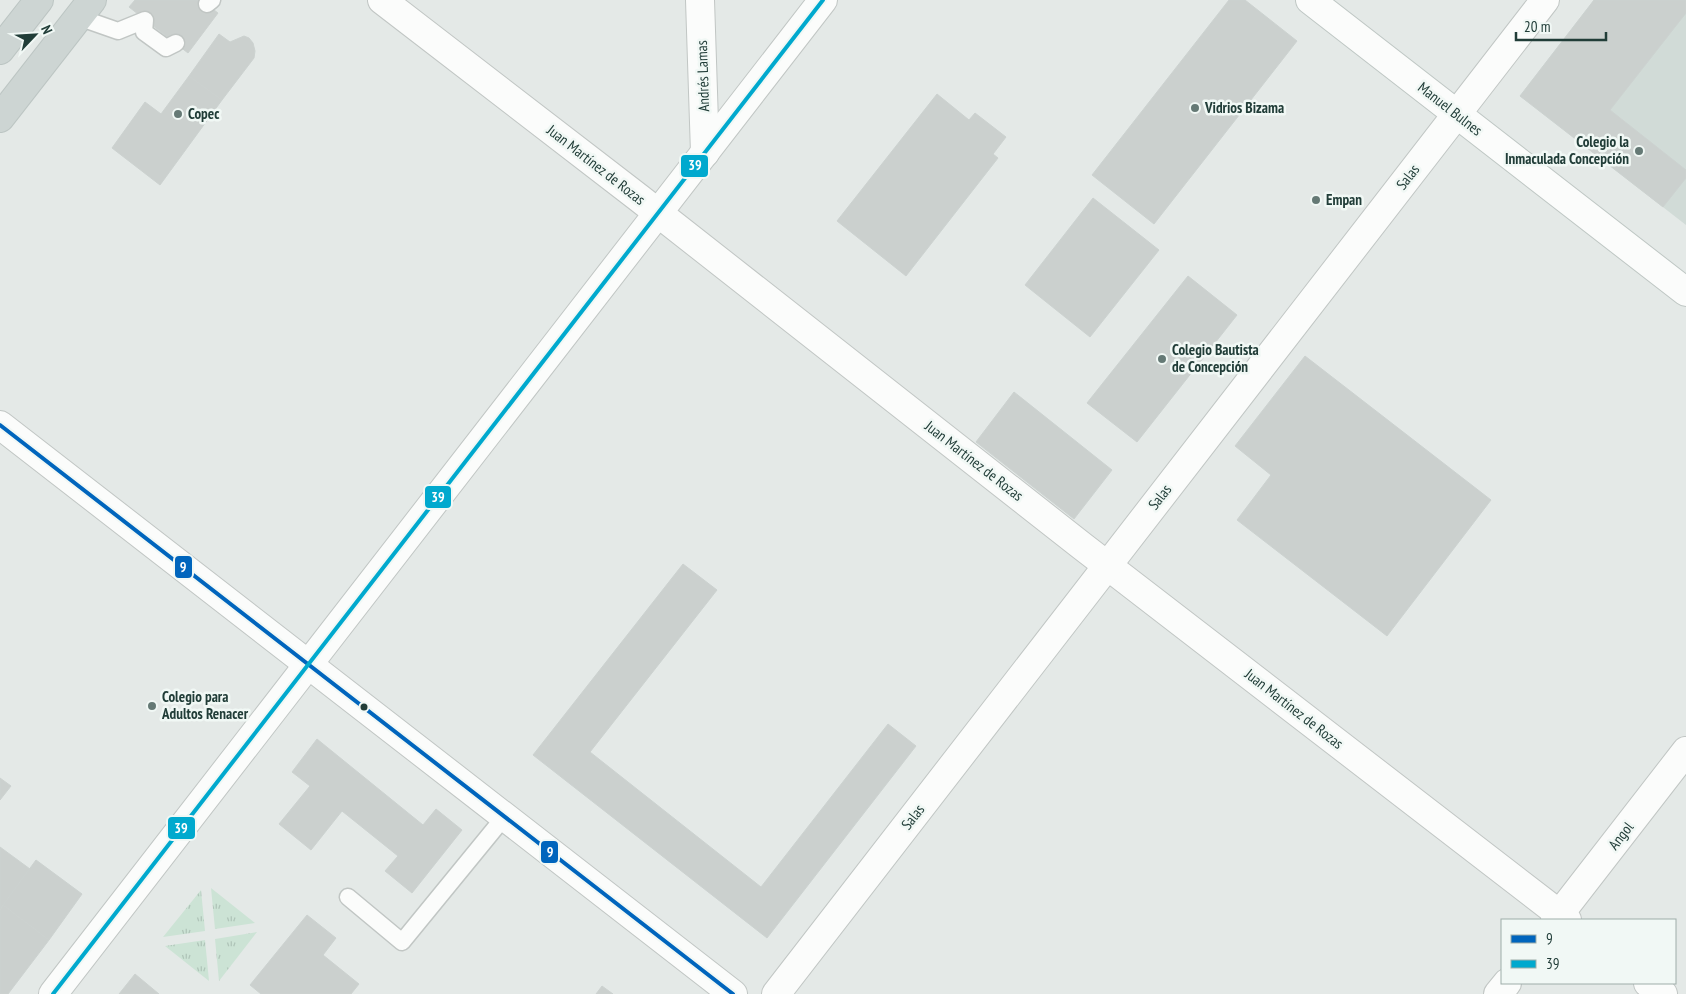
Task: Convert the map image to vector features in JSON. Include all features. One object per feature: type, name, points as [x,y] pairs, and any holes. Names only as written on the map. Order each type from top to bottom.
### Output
[{"type":"main road","points":[[0,50],[39,0]]},
{"type":"main road","points":[[0,118],[85,9]]},
{"type":"street","name":"Juan Martínez de Rozas","points":[[382,0],[1561,918]]},
{"type":"street","name":"Andrés Lamas","points":[[700,0],[705,153]]},
{"type":"street","points":[[54,994],[824,0]]},
{"type":"street","name":"Manuel Bulnes","points":[[1310,0],[1686,292]]},
{"type":"street","name":"Salas","points":[[776,994],[1545,0]]},
{"type":"street","points":[[0,425],[733,994]]},
{"type":"street","name":"Angol","points":[[1561,918],[1686,751]]},
{"type":"street","points":[[1498,994],[1506,984]]},
{"type":"street","points":[[1649,984],[1663,994]]},
{"type":"lane","points":[[85,9],[118,31],[145,20],[144,32],[166,48],[176,43]]},
{"type":"lane","points":[[348,897],[402,942],[505,816]]},
{"type":"shaded area","name":"Colegio la Inmaculada Concepción","points":[[1594,0],[1686,0],[1686,225],[1520,96]]},
{"type":"green space","points":[[211,888],[255,923],[215,929]]},
{"type":"green space","points":[[201,890],[205,931],[163,937]]},
{"type":"green space","points":[[257,932],[219,981],[215,939]]},
{"type":"green space","points":[[205,940],[209,981],[165,946]]},
{"type":"building","points":[[135,0],[201,0],[218,13],[188,53],[129,7]]},
{"type":"building","name":"Vidrios Bizama","points":[[1229,0],[1245,0],[1297,41],[1154,224],[1092,175]]},
{"type":"building","name":"Colegio la Inmaculada Concepción","points":[[1594,0],[1686,0],[1686,13],[1610,110],[1686,170],[1686,178],[1663,207],[1520,96]]},
{"type":"building","points":[[219,34],[230,42],[244,36],[249,38],[253,43],[255,51],[254,58],[222,100],[189,76]]},
{"type":"building","points":[[189,76],[222,100],[160,185],[112,148],[145,102],[161,114]]},
{"type":"building","points":[[937,94],[969,120],[975,113],[1006,137],[993,154],[998,158],[906,276],[837,221]]},
{"type":"building","points":[[1093,198],[1159,250],[1090,337],[1025,285]]},
{"type":"building","name":"Colegio Bautista de Concepción","points":[[1188,276],[1237,315],[1137,442],[1087,403]]},
{"type":"building","points":[[1305,356],[1491,500],[1387,636],[1237,520],[1271,475],[1235,446]]},
{"type":"building","points":[[1014,392],[1112,470],[1074,519],[976,442]]},
{"type":"building","points":[[683,564],[717,590],[590,752],[761,887],[888,724],[916,746],[767,938],[533,755]]},
{"type":"building","points":[[317,739],[423,825],[436,809],[462,830],[412,893],[385,871],[398,856],[342,811],[311,850],[279,824],[310,786],[292,772]]},
{"type":"building","points":[[0,778],[11,786],[0,800]]},
{"type":"building","points":[[0,847],[30,869],[0,910]]},
{"type":"building","points":[[36,860],[82,894],[49,940],[3,905]]},
{"type":"building","points":[[3,905],[49,940],[8,994],[0,994],[0,910]]},
{"type":"building","points":[[307,915],[336,938],[323,955],[359,984],[351,994],[261,994],[250,985]]},
{"type":"building","points":[[135,974],[159,994],[119,994]]},
{"type":"building","points":[[602,986],[613,994],[596,994]]},
{"type":"transit line","name":"39","points":[[53,994],[823,0]]},
{"type":"transit line","name":"9","points":[[0,425],[733,994]]},
{"type":"place","name":"Vidrios Bizama","points":[[1195,108]]},
{"type":"place","name":"Copec","points":[[178,114]]},
{"type":"place","name":"Colegio la Inmaculada Concepción","points":[[1639,151]]},
{"type":"place","name":"Empan","points":[[1316,200]]},
{"type":"place","name":"Colegio Bautista de Concepción","points":[[1162,359]]},
{"type":"place","name":"Colegio para Adultos Renacer","points":[[152,706]]}]
